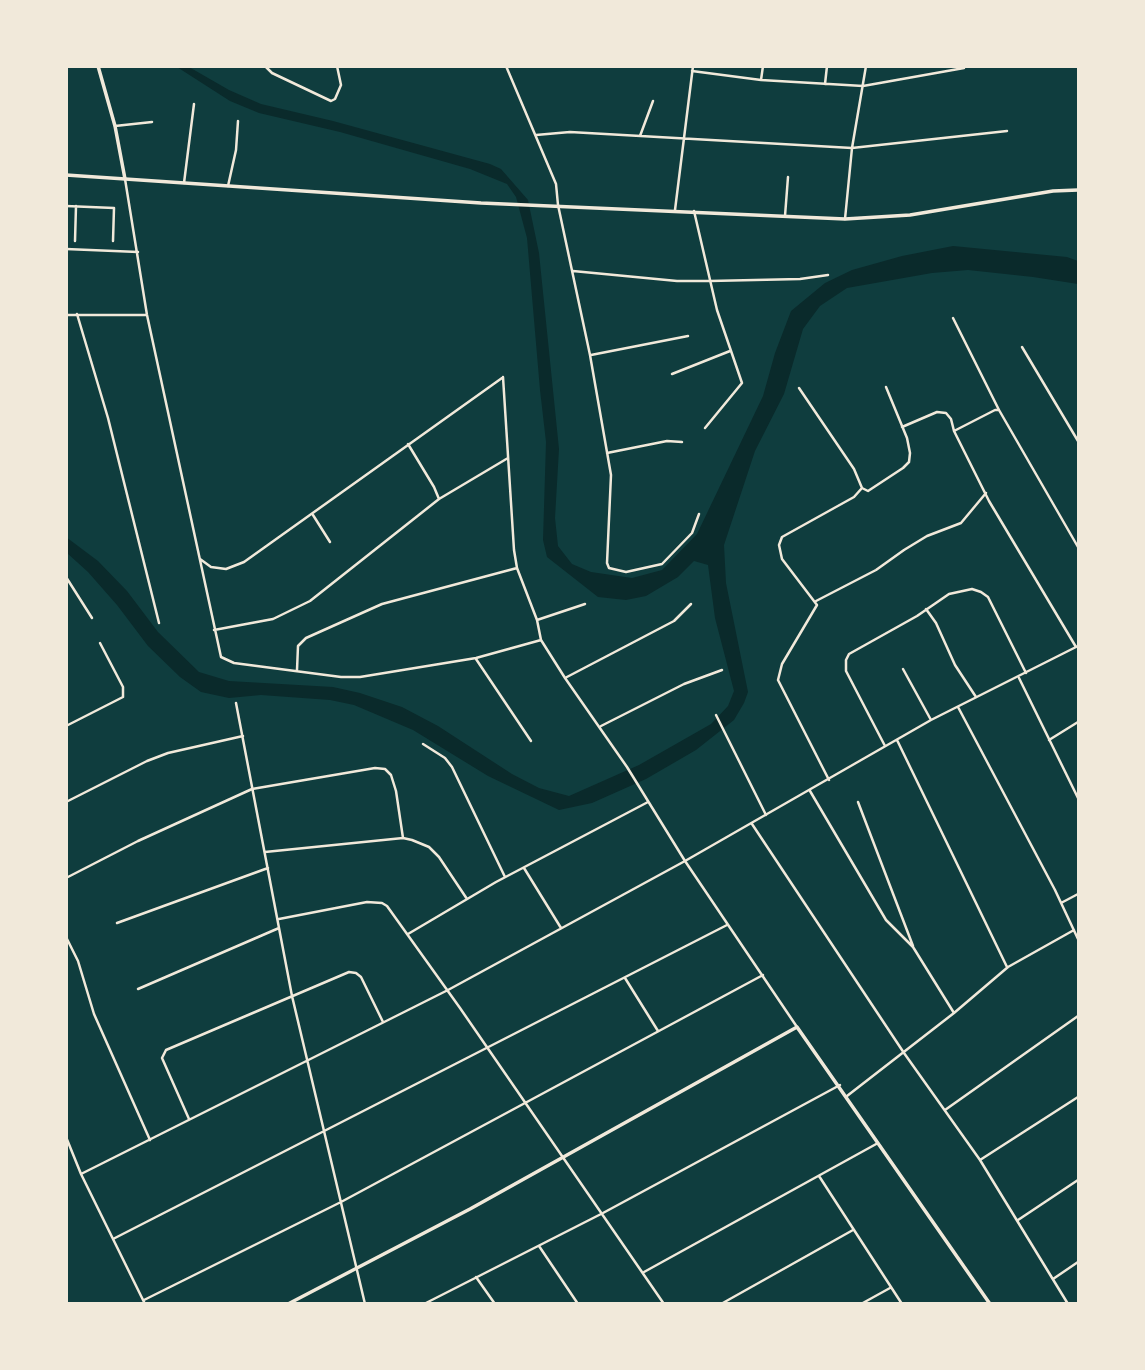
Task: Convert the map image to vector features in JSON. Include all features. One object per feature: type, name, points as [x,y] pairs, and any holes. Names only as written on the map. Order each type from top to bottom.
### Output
[{"type":"street","points":[[98,66],[115,126],[147,315],[221,657],[229,661],[341,677],[360,677],[475,658],[541,640]]},
{"type":"street","points":[[265,66],[272,73],[331,101],[335,99],[341,85],[337,66]]},
{"type":"street","points":[[506,66],[556,184],[611,475],[607,563],[609,568],[626,572],[663,564],[692,533],[699,514]]},
{"type":"street","points":[[761,80],[763,66]]},
{"type":"street","points":[[825,84],[827,66]]},
{"type":"street","points":[[845,219],[852,148],[866,66]]},
{"type":"street","points":[[929,74],[930,66]]},
{"type":"street","points":[[676,210],[692,69],[761,80],[863,86],[964,68]]},
{"type":"street","points":[[640,136],[653,101]]},
{"type":"street","points":[[184,183],[194,104]]},
{"type":"street","points":[[228,186],[236,150],[238,121]]},
{"type":"street","points":[[115,126],[152,122]]},
{"type":"street","points":[[535,135],[570,132],[852,148],[1007,131]]},
{"type":"street","points":[[66,175],[518,204],[845,219],[910,215],[1054,191],[1079,190]]},
{"type":"street","points":[[785,216],[788,177]]},
{"type":"street","points":[[66,206],[114,208],[113,241]]},
{"type":"street","points":[[75,241],[76,206]]},
{"type":"street","points":[[694,211],[710,281],[730,351],[743,383],[705,428]]},
{"type":"street","points":[[66,249],[138,252]]},
{"type":"street","points":[[573,271],[677,281],[800,279],[828,275]]},
{"type":"street","points":[[77,314],[108,418],[159,623]]},
{"type":"street","points":[[66,315],[147,315]]},
{"type":"street","points":[[953,318],[999,410],[1079,547]]},
{"type":"street","points":[[590,355],[688,336]]},
{"type":"street","points":[[1022,347],[1079,441]]},
{"type":"street","points":[[672,374],[730,351]]},
{"type":"street","points":[[200,559],[211,567],[226,569],[244,562],[503,377],[514,550],[517,568],[537,620],[541,640],[627,767],[727,925],[990,1304]]},
{"type":"street","points":[[799,388],[854,469],[862,488],[867,491],[909,462],[910,453],[886,387]]},
{"type":"street","points":[[954,431],[999,410]]},
{"type":"street","points":[[81,1174],[448,990],[685,861],[931,720],[1077,646],[986,493],[946,413],[932,413],[902,427]]},
{"type":"street","points":[[607,453],[667,441],[682,442]]},
{"type":"street","points":[[408,444],[439,499]]},
{"type":"street","points":[[214,630],[273,619],[310,601],[439,499],[508,457]]},
{"type":"street","points":[[829,780],[778,680],[782,664],[816,608],[816,601],[782,559],[779,545],[782,537],[854,497],[862,488]]},
{"type":"street","points":[[816,601],[876,570],[927,536],[961,523],[986,493]]},
{"type":"street","points":[[313,514],[330,542]]},
{"type":"street","points":[[297,670],[298,646],[306,638],[382,604],[517,568]]},
{"type":"street","points":[[66,577],[92,618]]},
{"type":"street","points":[[885,746],[846,671],[849,653],[885,636],[954,591],[972,589],[988,597],[1026,673]]},
{"type":"street","points":[[537,620],[585,604]]},
{"type":"street","points":[[565,678],[674,621],[691,604]]},
{"type":"street","points":[[926,609],[936,623],[955,665],[976,697]]},
{"type":"street","points":[[66,726],[123,697],[123,687],[100,643]]},
{"type":"street","points":[[475,658],[531,741]]},
{"type":"street","points":[[903,669],[931,720]]},
{"type":"street","points":[[600,727],[684,684],[722,670]]},
{"type":"street","points":[[1019,677],[1079,798]]},
{"type":"street","points":[[236,703],[292,996],[365,1304]]},
{"type":"street","points":[[958,706],[1079,939]]},
{"type":"street","points":[[716,715],[766,815]]},
{"type":"street","points":[[1049,740],[1079,722]]},
{"type":"street","points":[[66,802],[157,757],[243,736]]},
{"type":"street","points":[[897,740],[1008,967]]},
{"type":"street","points":[[423,744],[445,758],[452,767],[505,877]]},
{"type":"street","points":[[66,878],[138,841],[252,789],[375,768],[385,769],[391,775],[403,838]]},
{"type":"street","points":[[809,790],[886,920],[913,947]]},
{"type":"street","points":[[408,934],[505,877],[648,802]]},
{"type":"street","points":[[858,802],[913,947],[954,1013]]},
{"type":"street","points":[[751,823],[904,1053],[980,1160],[1068,1304]]},
{"type":"street","points":[[265,852],[403,838],[429,847],[439,857],[467,900]]},
{"type":"street","points":[[117,923],[268,868]]},
{"type":"street","points":[[524,868],[561,928]]},
{"type":"street","points":[[1061,903],[1079,894]]},
{"type":"street","points":[[278,920],[374,901],[387,906],[487,1046],[664,1304]]},
{"type":"street","points":[[113,1239],[727,925]]},
{"type":"street","points":[[138,989],[279,928]]},
{"type":"street","points":[[847,1096],[954,1013],[1008,967],[1074,930]]},
{"type":"street","points":[[66,937],[82,971],[94,1014],[150,1140]]},
{"type":"street","points":[[189,1119],[162,1058],[164,1054],[349,972],[356,972],[361,976],[383,1022]]},
{"type":"street","points":[[66,1137],[81,1174],[145,1302],[341,1202],[762,975]]},
{"type":"street","points":[[624,977],[658,1031]]},
{"type":"street","points":[[945,1110],[1079,1016]]},
{"type":"street","points":[[288,1304],[470,1209],[797,1027]]},
{"type":"street","points":[[424,1304],[603,1213],[840,1085]]},
{"type":"street","points":[[980,1160],[1079,1097]]},
{"type":"street","points":[[644,1272],[878,1143]]},
{"type":"street","points":[[819,1176],[902,1304]]},
{"type":"street","points":[[1018,1220],[1079,1181]]},
{"type":"street","points":[[721,1304],[853,1230]]},
{"type":"street","points":[[539,1245],[579,1304]]},
{"type":"street","points":[[1053,1279],[1079,1262]]},
{"type":"street","points":[[476,1277],[495,1304]]},
{"type":"street","points":[[861,1304],[890,1288]]},
{"type":"water","points":[[177,67],[189,67],[229,90],[261,104],[490,164],[501,169],[528,200],[539,253],[559,449],[555,518],[558,546],[572,564],[591,572],[632,578],[662,570],[697,534],[763,396],[791,311],[825,283],[852,270],[953,246],[1067,257],[1078,261],[1078,284],[968,270],[932,273],[847,288],[820,306],[803,329],[784,394],[755,451],[724,545],[726,583],[748,692],[744,703],[734,720],[696,750],[646,779],[592,803],[559,810],[488,776],[413,730],[354,705],[330,700],[261,695],[229,698],[201,692],[180,677],[148,646],[117,605],[67,553],[66,537],[98,561],[127,591],[158,632],[199,672],[229,681],[333,687],[402,707],[438,726],[512,774],[539,788],[569,796],[639,765],[711,724],[728,706],[734,691],[715,618],[708,565],[694,561],[678,577],[646,596],[626,600],[598,597],[547,557],[543,540],[546,442],[527,238],[516,197],[507,184],[470,169],[340,132],[259,113],[230,101]]}]
